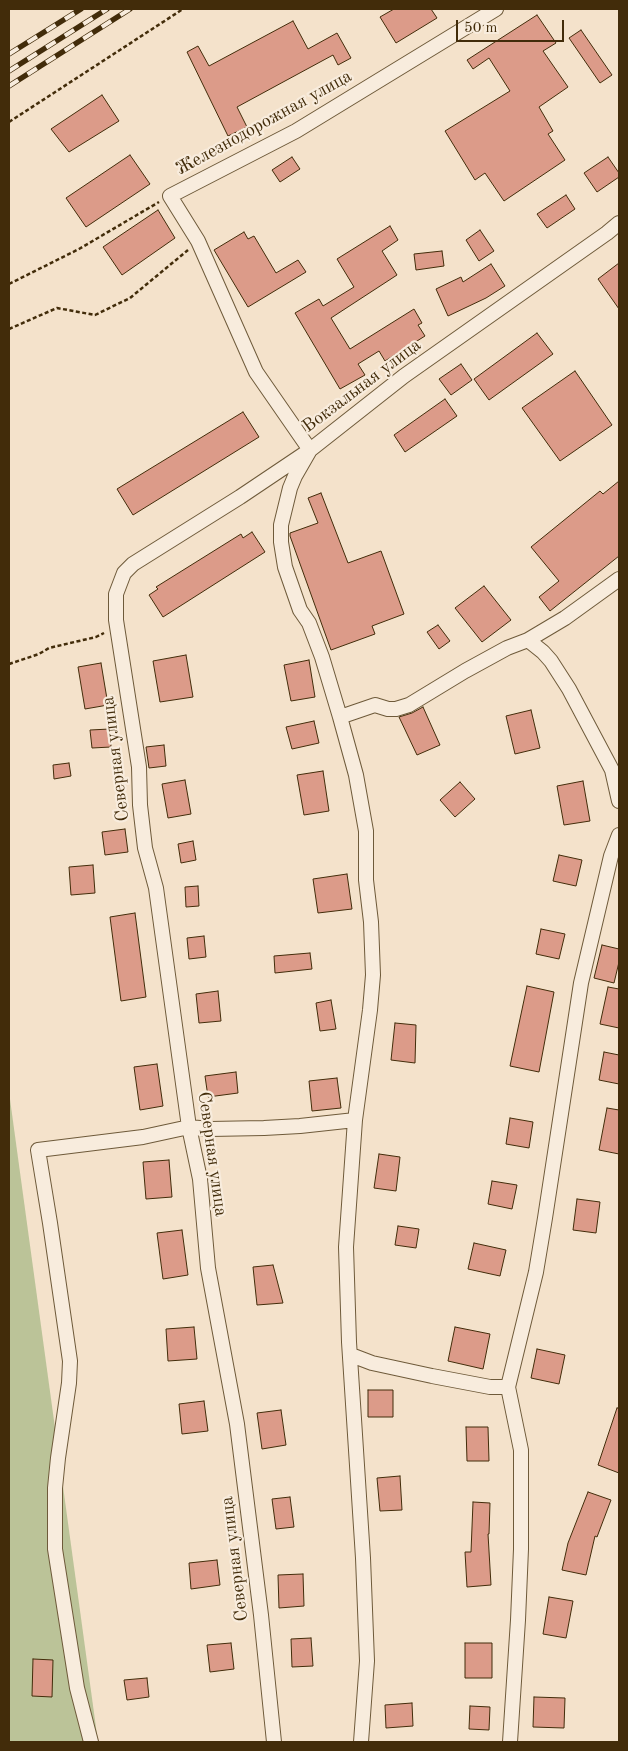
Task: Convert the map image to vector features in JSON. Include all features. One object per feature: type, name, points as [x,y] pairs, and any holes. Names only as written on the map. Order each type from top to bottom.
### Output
[{"type":"street","name":"Железнодорожная улица","points":[[310,450],[256,372],[198,241],[170,196],[296,131],[496,9]]},
{"type":"street","name":"Вокзальная улица","points":[[124,573],[133,564],[240,497],[310,450],[404,376],[619,223]]},
{"type":"street","points":[[310,450],[290,488],[282,525],[281,542],[285,567],[300,610],[309,623],[322,657],[356,775],[366,831],[366,880],[371,922],[372,975],[370,1010],[355,1120],[346,1247],[367,1661],[361,1742]]},
{"type":"street","name":"Северная улица","points":[[124,573],[116,594],[116,620],[139,767],[140,805],[145,848],[156,888],[189,1127],[200,1179],[208,1268],[238,1424],[274,1742]]},
{"type":"street","points":[[340,718],[375,705],[388,709],[409,705],[499,652],[528,640],[565,618],[619,579]]},
{"type":"street","points":[[528,640],[551,661],[569,689],[612,770],[619,801]]},
{"type":"street","points":[[510,1742],[521,1549],[521,1450],[508,1387],[536,1272],[546,1218],[581,983],[611,856],[619,834]]},
{"type":"street","points":[[91,1742],[77,1688],[55,1549],[55,1488],[69,1383],[70,1361],[38,1150],[143,1137],[189,1127],[210,1129],[264,1128],[355,1120]]},
{"type":"street","points":[[351,1355],[372,1363],[432,1376],[490,1387],[508,1387]]},
{"type":"path","points":[[9,122],[183,9]]},
{"type":"path","points":[[9,284],[79,249],[170,196]]},
{"type":"path","points":[[9,329],[57,308],[95,315],[130,298],[198,241]]},
{"type":"path","points":[[9,664],[39,654],[49,648],[96,637],[107,631],[116,620]]},
{"type":"green space","points":[[9,1092],[98,1742],[9,1742]]},
{"type":"building","points":[[394,9],[431,9],[437,18],[396,43],[380,17]]},
{"type":"building","points":[[537,15],[556,43],[543,51],[568,87],[539,107],[553,131],[548,134],[565,160],[504,201],[485,173],[475,180],[445,131],[510,91],[489,58],[473,69],[467,60]]},
{"type":"building","points":[[293,21],[308,49],[337,33],[351,58],[338,65],[333,55],[237,107],[247,127],[228,136],[187,52],[198,46],[209,66]]},
{"type":"building","points":[[581,30],[612,75],[600,83],[569,38]]},
{"type":"building","points":[[102,95],[119,121],[69,152],[51,129]]},
{"type":"building","points":[[130,155],[150,184],[86,227],[66,198]]},
{"type":"building","points":[[292,157],[300,169],[280,182],[272,170]]},
{"type":"building","points":[[608,157],[619,173],[619,177],[597,192],[584,173]]},
{"type":"building","points":[[566,195],[575,209],[547,228],[537,214]]},
{"type":"building","points":[[158,210],[175,238],[122,275],[103,247]]},
{"type":"building","points":[[390,226],[398,240],[382,251],[397,275],[331,318],[350,349],[414,309],[422,323],[418,325],[425,336],[385,361],[379,351],[358,364],[365,375],[340,389],[295,313],[319,299],[323,306],[354,287],[337,259]]},
{"type":"building","points":[[480,230],[494,251],[479,261],[466,240]]},
{"type":"building","points":[[244,232],[248,239],[254,236],[276,273],[298,260],[306,272],[248,307],[214,250]]},
{"type":"building","points":[[442,251],[444,266],[416,270],[414,254]]},
{"type":"building","points":[[619,263],[619,309],[598,279]]},
{"type":"building","points":[[491,264],[505,286],[486,298],[448,316],[436,289],[461,277],[463,282]]},
{"type":"building","points":[[537,333],[553,354],[489,400],[474,379]]},
{"type":"building","points":[[461,364],[472,380],[451,395],[439,379]]},
{"type":"building","points":[[575,371],[612,425],[560,461],[522,408]]},
{"type":"building","points":[[445,399],[457,416],[405,452],[394,435]]},
{"type":"building","points":[[243,412],[259,437],[133,515],[117,489]]},
{"type":"building","points":[[619,481],[619,556],[550,611],[539,597],[559,581],[531,547],[600,491],[603,494]]},
{"type":"building","points":[[321,493],[348,563],[381,551],[404,614],[372,626],[375,634],[331,650],[290,536],[290,533],[318,523],[308,498]]},
{"type":"building","points":[[252,532],[265,552],[163,617],[149,595],[158,589],[156,587],[241,534],[243,538]]},
{"type":"building","points":[[484,586],[511,620],[482,642],[455,608]]},
{"type":"building","points":[[438,625],[450,641],[439,649],[427,632]]},
{"type":"building","points":[[186,655],[193,697],[160,702],[153,661]]},
{"type":"building","points":[[309,660],[315,697],[291,701],[284,665]]},
{"type":"building","points":[[101,663],[108,705],[85,709],[78,667]]},
{"type":"building","points":[[423,707],[440,745],[417,755],[399,717]]},
{"type":"building","points":[[531,710],[540,748],[515,754],[506,716]]},
{"type":"building","points":[[314,721],[319,743],[292,749],[286,727]]},
{"type":"building","points":[[110,729],[111,747],[92,748],[90,730]]},
{"type":"building","points":[[164,745],[166,766],[149,768],[146,747]]},
{"type":"building","points":[[69,763],[71,776],[54,779],[53,765]]},
{"type":"building","points":[[323,771],[329,811],[304,815],[297,775]]},
{"type":"building","points":[[185,780],[191,814],[168,818],[162,784]]},
{"type":"building","points":[[583,781],[590,821],[564,825],[557,786]]},
{"type":"building","points":[[460,782],[475,799],[455,817],[440,800]]},
{"type":"building","points":[[125,829],[128,852],[105,855],[102,832]]},
{"type":"building","points":[[193,841],[196,860],[181,863],[178,844]]},
{"type":"building","points":[[559,855],[582,860],[576,886],[553,881]]},
{"type":"building","points":[[93,865],[95,893],[71,895],[69,867]]},
{"type":"building","points":[[347,874],[352,909],[318,913],[313,879]]},
{"type":"building","points":[[198,886],[199,906],[186,907],[185,887]]},
{"type":"building","points":[[135,913],[146,997],[121,1001],[110,917]]},
{"type":"building","points":[[541,929],[565,934],[559,959],[536,954]]},
{"type":"building","points":[[204,936],[206,957],[189,959],[187,938]]},
{"type":"building","points":[[602,945],[619,949],[619,962],[614,983],[594,978]]},
{"type":"building","points":[[310,953],[312,969],[275,973],[274,956]]},
{"type":"building","points":[[527,986],[554,992],[539,1072],[510,1066]]},
{"type":"building","points":[[608,987],[619,989],[619,1028],[600,1024]]},
{"type":"building","points":[[218,991],[221,1021],[199,1023],[196,994]]},
{"type":"building","points":[[331,1000],[336,1029],[320,1031],[316,1003]]},
{"type":"building","points":[[395,1023],[416,1025],[415,1063],[391,1060]]},
{"type":"building","points":[[604,1052],[619,1055],[619,1084],[599,1080]]},
{"type":"building","points":[[157,1064],[163,1106],[140,1110],[134,1067]]},
{"type":"building","points":[[236,1072],[238,1093],[208,1097],[205,1076]]},
{"type":"building","points":[[337,1078],[341,1108],[312,1111],[309,1081]]},
{"type":"building","points":[[607,1108],[619,1110],[619,1154],[599,1150]]},
{"type":"building","points":[[510,1118],[533,1122],[529,1148],[506,1144]]},
{"type":"building","points":[[379,1154],[400,1157],[396,1191],[374,1188]]},
{"type":"building","points":[[169,1160],[172,1197],[146,1199],[143,1162]]},
{"type":"building","points":[[492,1181],[517,1185],[512,1209],[488,1204]]},
{"type":"building","points":[[577,1199],[600,1202],[596,1233],[573,1230]]},
{"type":"building","points":[[398,1226],[419,1229],[416,1248],[395,1245]]},
{"type":"building","points":[[182,1230],[188,1275],[163,1279],[157,1233]]},
{"type":"building","points":[[474,1243],[506,1250],[500,1276],[468,1269]]},
{"type":"building","points":[[273,1265],[283,1303],[257,1305],[253,1267]]},
{"type":"building","points":[[194,1327],[197,1359],[168,1361],[166,1329]]},
{"type":"building","points":[[455,1327],[490,1334],[483,1369],[448,1361]]},
{"type":"building","points":[[537,1349],[565,1355],[559,1384],[531,1378]]},
{"type":"building","points":[[368,1390],[393,1390],[393,1417],[368,1417]]},
{"type":"building","points":[[204,1401],[208,1431],[182,1434],[179,1404]]},
{"type":"building","points":[[617,1408],[619,1408],[619,1473],[598,1465]]},
{"type":"building","points":[[281,1410],[286,1445],[262,1449],[257,1413]]},
{"type":"building","points":[[466,1427],[488,1427],[489,1461],[467,1461]]},
{"type":"building","points":[[400,1476],[402,1510],[380,1511],[377,1478]]},
{"type":"building","points":[[588,1492],[611,1500],[597,1537],[595,1536],[586,1575],[562,1570],[568,1543]]},
{"type":"building","points":[[290,1497],[294,1527],[276,1529],[272,1499]]},
{"type":"building","points":[[473,1502],[490,1503],[488,1534],[491,1585],[467,1587],[465,1552],[471,1552]]},
{"type":"building","points":[[217,1560],[220,1585],[191,1589],[189,1563]]},
{"type":"building","points":[[303,1574],[304,1606],[279,1608],[278,1575]]},
{"type":"building","points":[[549,1597],[573,1601],[566,1638],[543,1634]]},
{"type":"building","points":[[311,1638],[313,1666],[292,1667],[291,1639]]},
{"type":"building","points":[[231,1643],[234,1669],[210,1672],[207,1645]]},
{"type":"building","points":[[465,1643],[492,1643],[492,1678],[465,1678]]},
{"type":"building","points":[[33,1659],[53,1660],[52,1697],[32,1696]]},
{"type":"building","points":[[147,1678],[149,1697],[127,1700],[124,1680]]},
{"type":"building","points":[[534,1697],[565,1698],[564,1728],[533,1727]]},
{"type":"building","points":[[412,1703],[413,1726],[386,1728],[385,1705]]},
{"type":"building","points":[[470,1706],[490,1707],[489,1730],[469,1729]]},
{"type":"railway","points":[[9,54],[81,9]]},
{"type":"railway","points":[[9,71],[107,9]]},
{"type":"railway","points":[[9,86],[130,9]]}]
